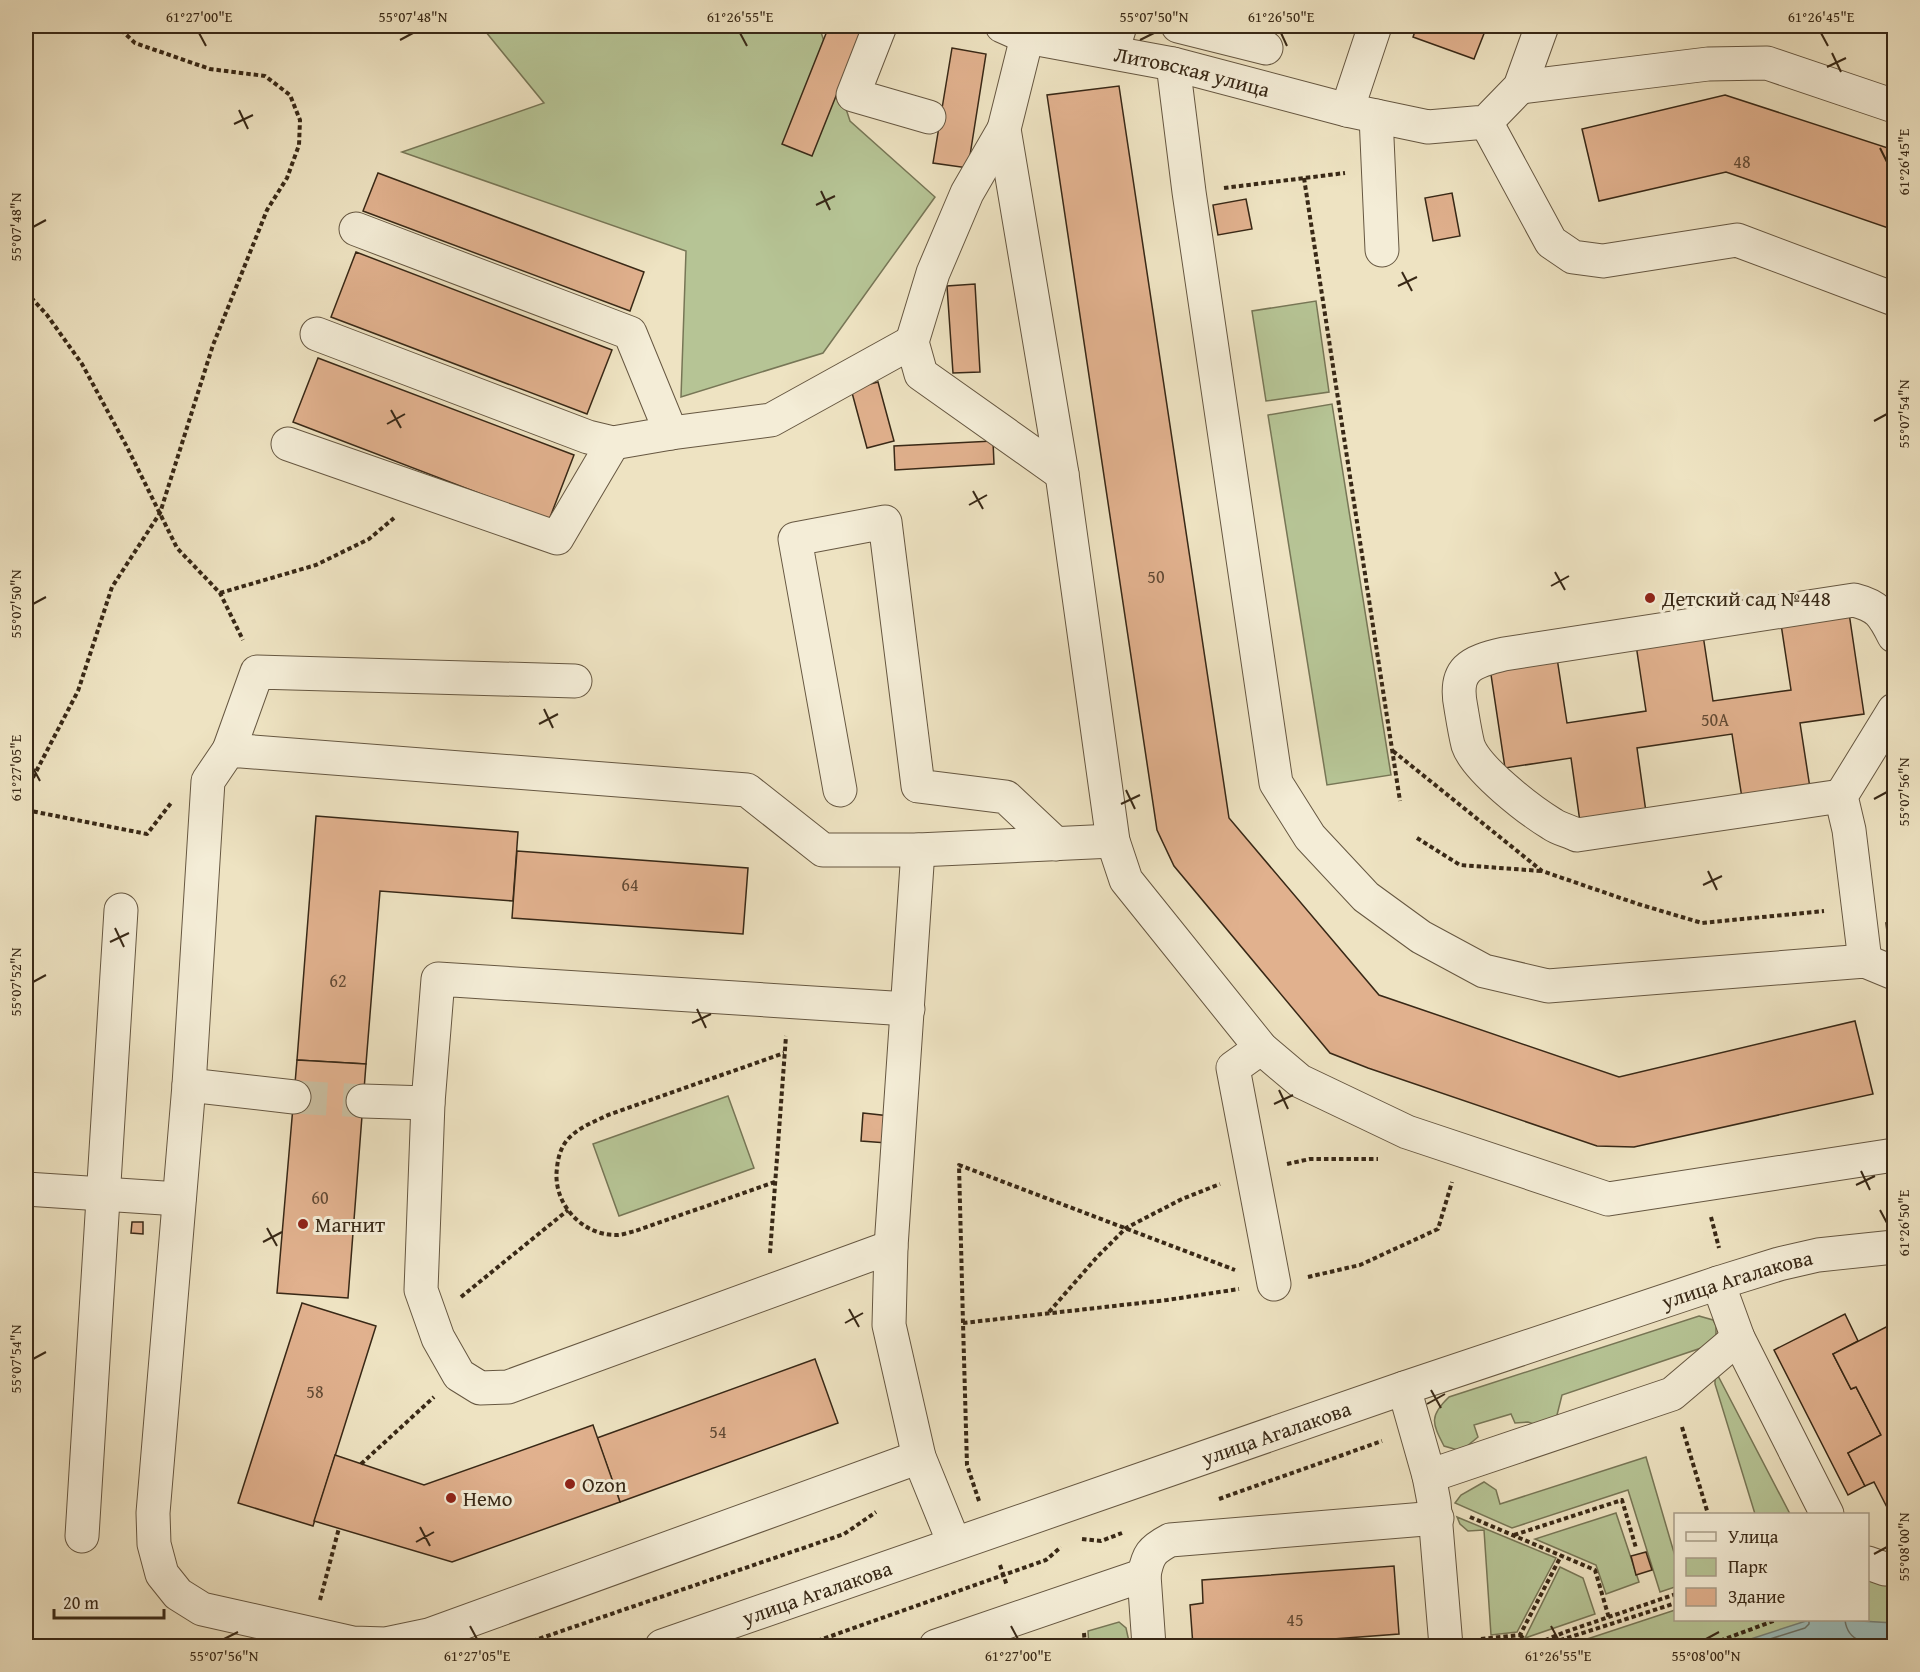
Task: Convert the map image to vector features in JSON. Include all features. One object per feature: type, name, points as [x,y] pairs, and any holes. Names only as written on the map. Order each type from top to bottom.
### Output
[{"type":"street","points":[[880,26],[853,95],[929,117]]},
{"type":"street","points":[[1178,26],[1266,48]]},
{"type":"street","points":[[1375,26],[1362,113],[1378,169],[1382,250]]},
{"type":"street","points":[[1542,26],[1520,87],[1486,122],[1551,242],[1573,257],[1603,261],[1737,240],[1894,298]]},
{"type":"street","points":[[1014,31],[1004,129],[1062,474],[1113,841],[1126,880],[1261,1047],[1300,1081],[1407,1132],[1608,1199],[1894,1155]]},
{"type":"street","name":"Литовская улица","points":[[1014,31],[1116,39],[1173,64],[1362,113],[1428,127],[1486,122]]},
{"type":"street","points":[[1520,87],[1708,64],[1767,63],[1894,106]]},
{"type":"street","points":[[1173,64],[1189,192],[1276,783],[1310,837],[1366,897],[1420,937],[1484,971],[1548,986],[1880,967],[1858,908],[1849,830],[1842,796],[1894,710]]},
{"type":"street","points":[[1004,129],[967,193],[933,273],[912,342],[921,374],[1062,474]]},
{"type":"street","points":[[356,229],[630,333],[672,433]]},
{"type":"street","points":[[317,334],[588,437],[613,443],[771,420],[912,342]]},
{"type":"street","points":[[288,444],[557,538],[613,443]]},
{"type":"street","points":[[840,790],[795,539],[885,522],[918,786],[1006,797],[1056,844]]},
{"type":"street","points":[[1842,796],[1577,835],[1553,825],[1503,786],[1482,766],[1469,747],[1459,697],[1460,678],[1465,670],[1480,659],[1504,654],[1854,600],[1870,604],[1885,617],[1894,636]]},
{"type":"street","points":[[575,681],[258,672],[229,750],[208,781],[189,1085],[153,1513],[154,1544],[162,1574],[178,1594],[202,1609],[353,1643],[386,1644],[429,1635],[924,1468]]},
{"type":"street","points":[[229,750],[747,790],[823,850],[918,850],[1113,841]]},
{"type":"street","points":[[918,850],[891,1247],[889,1326],[924,1468],[954,1544]]},
{"type":"street","points":[[82,1536],[121,910]]},
{"type":"street","points":[[891,1247],[508,1387],[480,1388],[459,1375],[438,1338],[421,1290],[428,1103],[438,979],[908,1009]]},
{"type":"street","points":[[1261,1047],[1233,1068],[1274,1284]]},
{"type":"street","points":[[189,1085],[294,1096]]},
{"type":"street","points":[[363,1101],[428,1103]]},
{"type":"street","points":[[26,1189],[179,1199]]},
{"type":"street","name":"улица Агалакова","points":[[662,1647],[989,1531],[1718,1283],[1779,1264],[1818,1255],[1894,1247]]},
{"type":"street","points":[[1718,1283],[1738,1338],[1826,1513]]},
{"type":"street","points":[[1149,1647],[1144,1575],[1148,1558],[1156,1547],[1170,1540],[1433,1499],[1672,1394],[1738,1338]]},
{"type":"street","points":[[1404,1388],[1417,1429],[1433,1499],[1445,1645]]},
{"type":"street","points":[[1869,1563],[1885,1569],[1894,1568]]},
{"type":"street","points":[[936,1647],[1144,1575]]},
{"type":"path","points":[[26,791],[78,691],[112,587],[160,513],[213,345],[267,210],[286,178],[299,145],[300,120],[290,95],[265,76],[210,69],[135,43],[117,26]]},
{"type":"path","points":[[1189,192],[1378,169]]},
{"type":"path","points":[[1304,178],[1400,801]]},
{"type":"path","points":[[26,292],[47,315],[82,364],[177,548],[220,593],[258,672]]},
{"type":"path","points":[[220,593],[316,565],[369,539],[424,491]]},
{"type":"path","points":[[1393,751],[1542,871]]},
{"type":"path","points":[[26,810],[136,833]]},
{"type":"path","points":[[1417,838],[1460,865],[1542,871],[1638,904],[1702,922],[1858,908]]},
{"type":"path","points":[[767,1294],[784,1053],[790,1000]]},
{"type":"path","points":[[776,1182],[635,1231],[617,1235],[603,1233],[579,1222],[559,1195],[556,1175],[559,1155],[567,1140],[580,1128],[608,1115],[784,1053]]},
{"type":"path","points":[[963,1323],[1167,1300],[1274,1284],[1360,1265],[1438,1229],[1453,1181],[1468,1153]]},
{"type":"path","points":[[1016,1619],[967,1466],[959,1165],[1274,1284]]},
{"type":"path","points":[[432,1321],[568,1210]]},
{"type":"path","points":[[361,1464],[459,1375]]},
{"type":"path","points":[[1672,1394],[1707,1513]]},
{"type":"path","points":[[1214,1501],[1417,1429]]},
{"type":"path","points":[[924,1468],[967,1466]]},
{"type":"path","points":[[1433,1499],[1595,1570],[1609,1618]]},
{"type":"path","points":[[1513,1535],[1622,1500],[1636,1548]]},
{"type":"path","points":[[518,1647],[844,1534],[882,1509]]},
{"type":"path","points":[[311,1633],[339,1528]]},
{"type":"path","points":[[803,1647],[1046,1560],[1061,1547],[1083,1539],[1101,1541],[1124,1533]]},
{"type":"path","points":[[1520,1635],[1561,1556]]},
{"type":"path","points":[[1520,1635],[1531,1646],[1674,1595]]},
{"type":"path","points":[[1555,1647],[1561,1640],[1674,1604]]},
{"type":"path","points":[[1706,1647],[1774,1621]]},
{"type":"path","points":[[1445,1645],[1520,1635]]},
{"type":"green space","points":[[481,26],[819,26],[850,121],[935,197],[823,353],[681,397],[686,251],[402,152],[544,103]]},
{"type":"green space","points":[[1316,301],[1329,392],[1266,401],[1252,311]]},
{"type":"green space","points":[[1332,404],[1391,775],[1327,785],[1268,415]]},
{"type":"green space","points":[[728,1096],[754,1168],[619,1216],[593,1144]]},
{"type":"green space","points":[[1699,1316],[1713,1320],[1716,1326],[1716,1338],[1710,1345],[1562,1395],[1556,1419],[1539,1426],[1528,1422],[1515,1423],[1511,1414],[1474,1425],[1478,1437],[1461,1451],[1444,1446],[1440,1438],[1435,1425],[1435,1415],[1449,1397]]},
{"type":"green space","points":[[1715,1370],[1789,1513],[1755,1513],[1715,1384]]},
{"type":"green space","points":[[1646,1457],[1674,1553],[1674,1587],[1660,1592],[1628,1490],[1512,1528],[1455,1503],[1461,1495],[1484,1482],[1496,1490],[1500,1504]]},
{"type":"green space","points":[[1616,1513],[1639,1582],[1606,1594],[1596,1565],[1535,1539]]},
{"type":"green space","points":[[1457,1517],[1556,1558],[1517,1632],[1491,1635],[1484,1530],[1468,1531],[1460,1524]]},
{"type":"green space","points":[[1560,1567],[1583,1578],[1595,1614],[1525,1638]]},
{"type":"green space","points":[[1869,1579],[1894,1580],[1894,1646],[1566,1646],[1674,1610],[1674,1621],[1869,1621]]},
{"type":"green space","points":[[1119,1622],[1126,1628],[1130,1646],[1089,1646],[1088,1631]]},
{"type":"water","points":[[1806,1621],[1894,1623],[1894,1646],[1729,1646]]},
{"type":"building","points":[[829,26],[864,26],[812,156],[782,144]]},
{"type":"building","points":[[1417,26],[1487,26],[1474,59],[1413,37]]},
{"type":"building","points":[[952,48],[986,54],[968,168],[933,163]]},
{"type":"building","points":[[1119,86],[1229,818],[1379,995],[1619,1077],[1855,1021],[1873,1094],[1634,1147],[1597,1146],[1330,1053],[1174,866],[1157,830],[1047,95]]},
{"type":"building","points":[[1725,95],[1894,150],[1894,230],[1726,172],[1599,201],[1582,129]]},
{"type":"building","points":[[378,173],[644,272],[630,311],[363,211]]},
{"type":"building","points":[[1452,193],[1460,236],[1433,241],[1425,198]]},
{"type":"building","points":[[1246,199],[1252,229],[1218,235],[1213,205]]},
{"type":"building","points":[[356,252],[612,350],[587,414],[331,317]]},
{"type":"building","points":[[975,284],[980,372],[953,373],[947,286]]},
{"type":"building","points":[[318,358],[574,455],[549,520],[293,422]]},
{"type":"building","points":[[878,382],[894,441],[867,448],[851,389]]},
{"type":"building","points":[[993,441],[994,464],[895,470],[894,446]]},
{"type":"building","points":[[1849,613],[1864,714],[1800,723],[1810,788],[1742,798],[1732,734],[1637,748],[1646,812],[1580,822],[1571,758],[1505,768],[1490,668],[1557,658],[1567,723],[1646,711],[1636,645],[1703,635],[1713,701],[1791,690],[1781,624]]},
{"type":"building","points":[[316,816],[518,832],[513,901],[380,891],[366,1064],[297,1060]]},
{"type":"building","points":[[517,851],[748,868],[743,934],[512,918]]},
{"type":"building","points":[[1894,922],[1894,956],[1890,957],[1886,923]]},
{"type":"building","points":[[297,1060],[366,1064],[348,1298],[277,1293]]},
{"type":"building","points":[[863,1113],[890,1116],[887,1143],[861,1141]]},
{"type":"building","points":[[132,1222],[143,1222],[143,1234],[131,1233]]},
{"type":"building","points":[[302,1303],[376,1326],[313,1526],[238,1503]]},
{"type":"building","points":[[1845,1314],[1858,1341],[1833,1354],[1851,1389],[1856,1387],[1881,1435],[1848,1453],[1865,1486],[1848,1495],[1774,1350]]},
{"type":"building","points":[[1894,1323],[1894,1521],[1874,1482],[1865,1486],[1848,1453],[1881,1435],[1856,1387],[1851,1389],[1833,1354]]},
{"type":"building","points":[[815,1359],[838,1423],[620,1502],[597,1438]]},
{"type":"building","points":[[593,1425],[620,1502],[452,1562],[314,1521],[335,1455],[424,1485]]},
{"type":"building","points":[[1646,1552],[1652,1570],[1636,1575],[1631,1556]]},
{"type":"building","points":[[1394,1566],[1399,1634],[1240,1646],[1193,1646],[1190,1605],[1203,1603],[1202,1580]]},
{"type":"tunnel","points":[[294,1097],[363,1101]]},
{"type":"place","name":"Детский сад №448","points":[[1650,598]]},
{"type":"place","name":"Магнит","points":[[303,1224]]},
{"type":"place","name":"Ozon","points":[[570,1484]]},
{"type":"place","name":"Немо","points":[[451,1498]]}]
